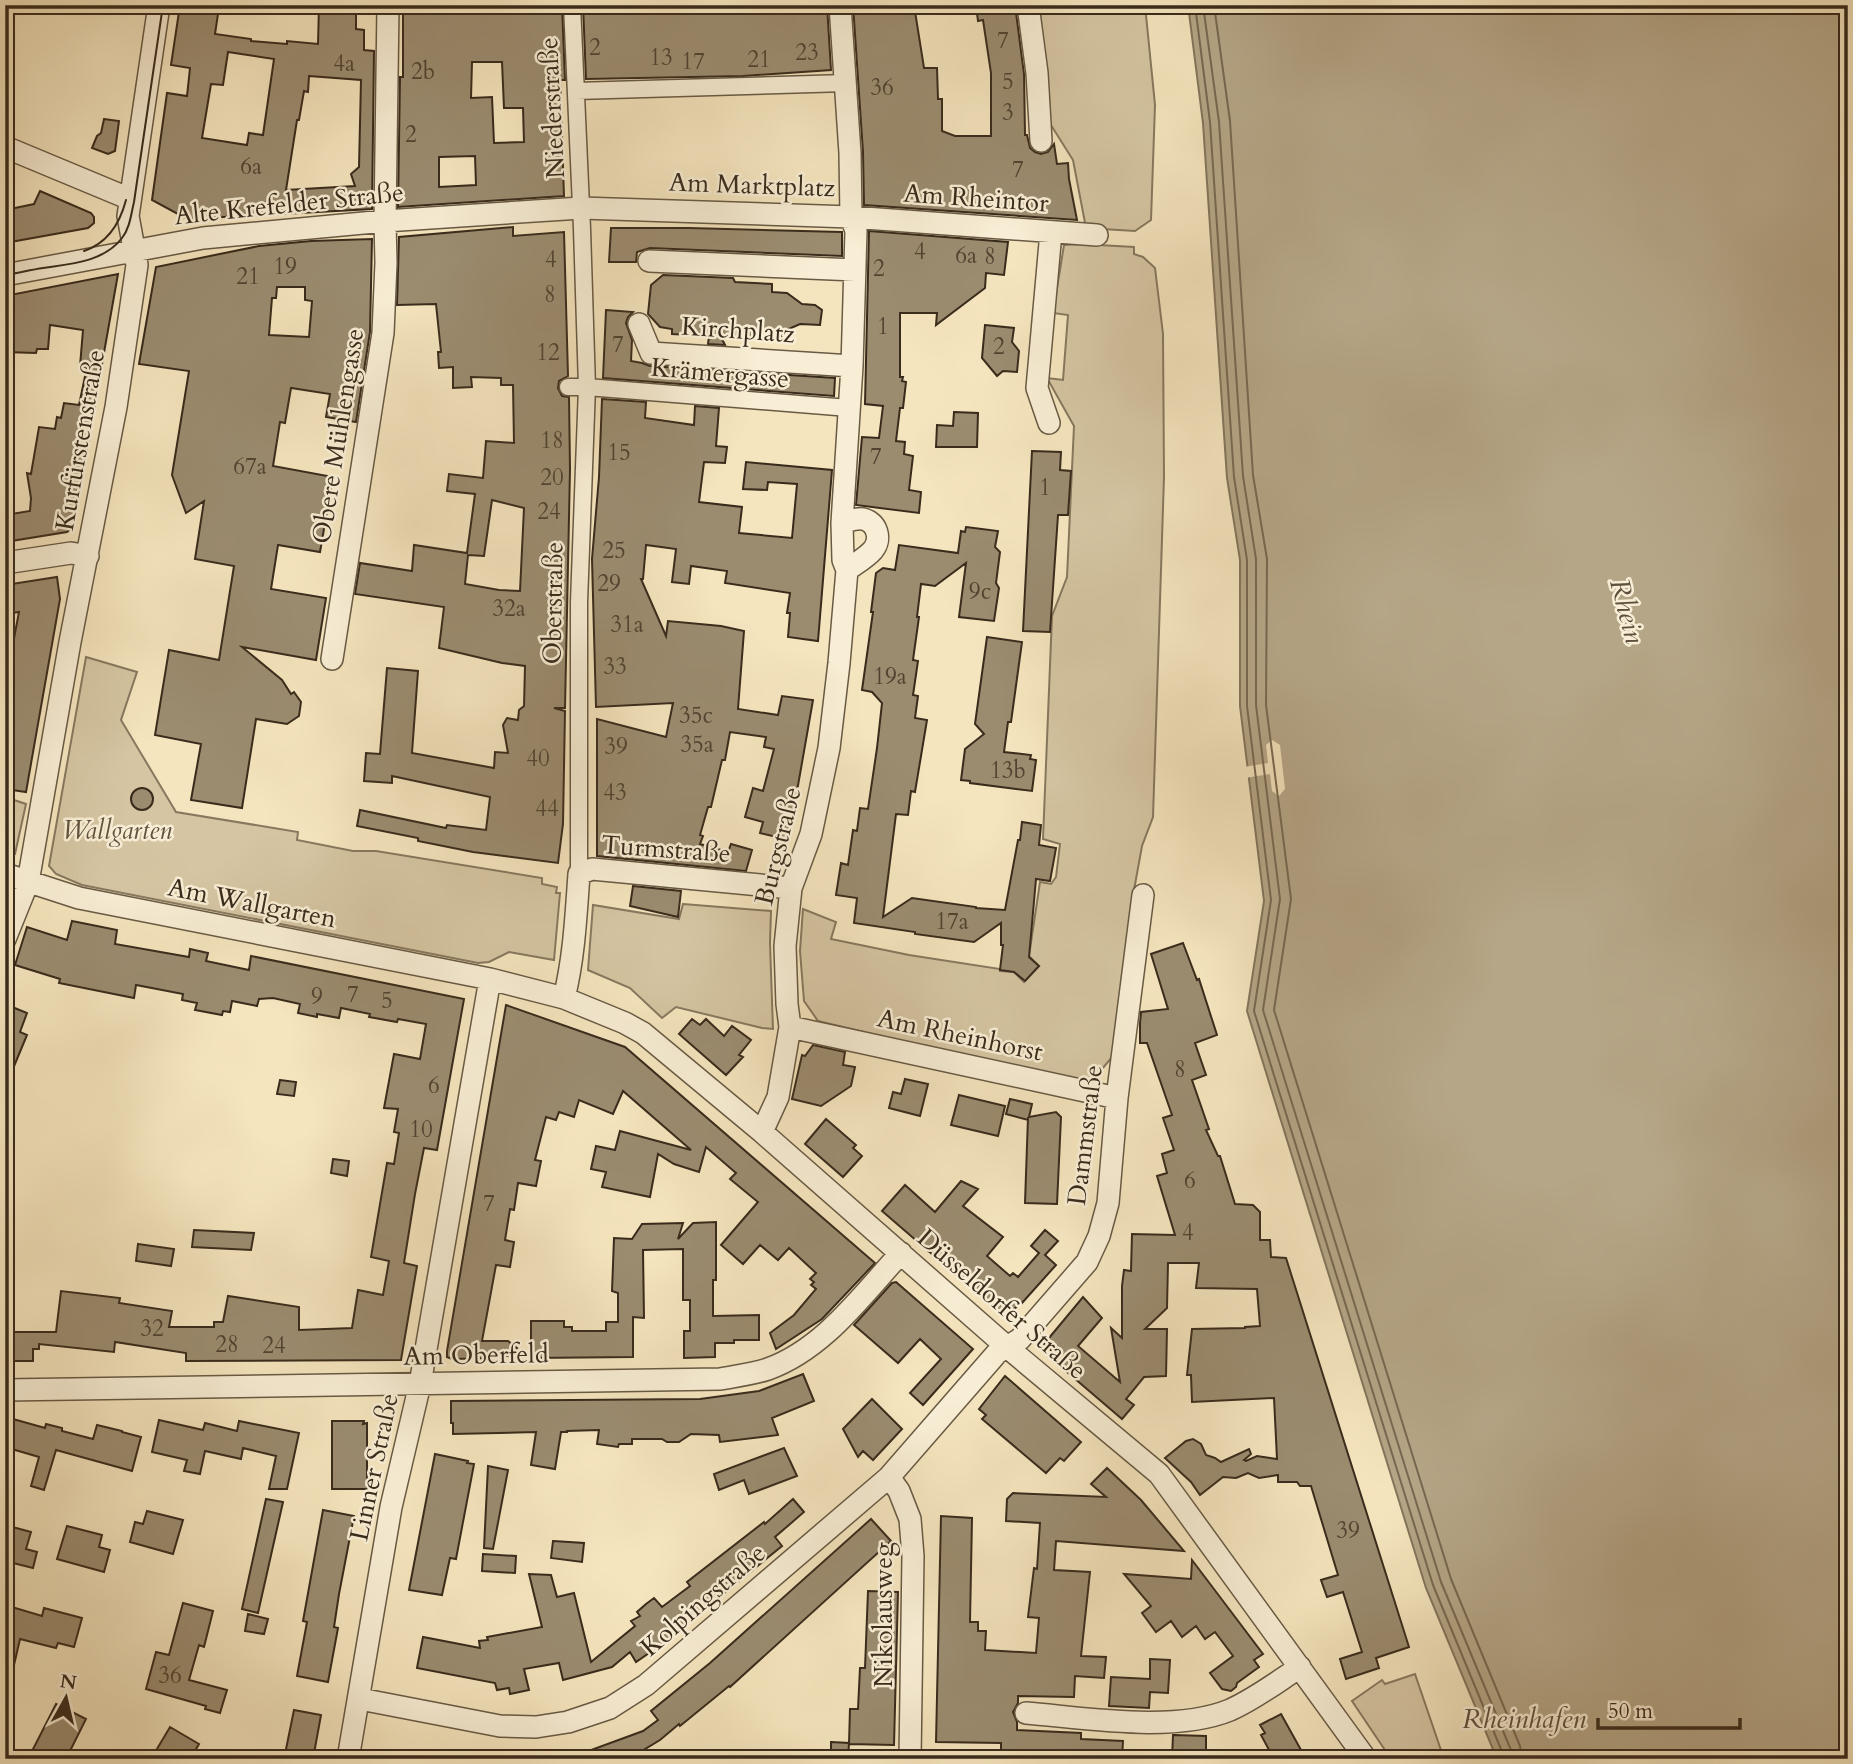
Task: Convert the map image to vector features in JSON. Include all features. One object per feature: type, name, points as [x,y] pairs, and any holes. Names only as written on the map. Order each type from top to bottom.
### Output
[{"type":"street","name":"Kurfürstenstraße","points":[[5,939],[28,881],[70,642],[116,407],[136,265],[128,216],[159,5]]},
{"type":"street","name":"Obere Mühlengasse","points":[[332,659],[383,333],[388,5]]},
{"type":"street","name":"Niederstraße","points":[[572,5],[581,208]]},
{"type":"street","name":"Am Marktplatz","points":[[581,208],[851,217],[840,5]]},
{"type":"street","points":[[1028,5],[1037,73],[1041,141]]},
{"type":"street","points":[[576,91],[846,83]]},
{"type":"street","points":[[5,147],[130,199]]},
{"type":"street","name":"Alte Krefelder Straße","points":[[5,275],[203,239],[385,221],[581,208]]},
{"type":"street","name":"Oberstraße","points":[[564,998],[574,935],[579,874],[579,602],[587,387],[581,208]]},
{"type":"street","name":"Am Rheintor","points":[[851,217],[1097,235]]},
{"type":"street","name":"Burgstraße","points":[[762,1132],[778,1097],[790,1027],[785,946],[791,888],[811,834],[829,748],[839,663],[847,570],[843,560],[842,523],[855,270],[856,231],[851,217]]},
{"type":"street","points":[[1049,423],[1038,388],[1051,232]]},
{"type":"street","points":[[649,261],[855,270]]},
{"type":"street","name":"Kirchplatz","points":[[639,324],[652,353],[852,366]]},
{"type":"street","name":"Krämergasse","points":[[568,387],[849,408]]},
{"type":"street","points":[[842,523],[864,519],[876,528],[879,539],[874,549],[847,570]]},
{"type":"street","points":[[5,563],[71,553],[88,556]]},
{"type":"street","name":"Turmstraße","points":[[579,874],[592,869],[791,888]]},
{"type":"street","name":"Am Wallgarten","points":[[5,874],[79,898],[490,979],[564,998]]},
{"type":"street","name":"Dammstraße","points":[[1007,1347],[1020,1339],[1087,1262],[1099,1236],[1108,1203],[1143,895]]},
{"type":"street","name":"Linner Straße","points":[[348,1759],[391,1507],[420,1384],[490,979]]},
{"type":"street","name":"Düsseldorfer Straße","points":[[564,998],[643,1033],[762,1132],[1007,1347],[1159,1474],[1366,1759]]},
{"type":"street","name":"Am Rheinhorst","points":[[790,1027],[1118,1098]]},
{"type":"street","name":"Am Oberfeld","points":[[5,1390],[720,1380],[768,1369],[803,1351],[834,1326],[901,1253]]},
{"type":"street","name":"Kolpingstraße","points":[[360,1699],[500,1726],[536,1727],[568,1722],[610,1709],[646,1685],[889,1477],[997,1353],[1007,1347]]},
{"type":"street","name":"Nikolausweg","points":[[889,1477],[899,1491],[910,1519],[913,1556],[910,1759]]},
{"type":"street","points":[[1026,1713],[1112,1720],[1204,1718],[1230,1710],[1300,1667]]},
{"type":"green space","points":[[1031,5],[1145,5],[1155,105],[1151,220],[1135,231],[1086,228],[1073,160],[1044,114]]},
{"type":"green space","points":[[1064,245],[1134,247],[1134,254],[1143,257],[1155,268],[1163,334],[1164,477],[1153,817],[1142,846],[1134,890],[1118,1050],[1092,1081],[1078,1083],[818,1021],[804,1001],[800,951],[803,909],[836,922],[831,939],[1014,972],[1024,982],[1039,966],[1029,956],[1040,882],[1051,884],[1056,877],[1060,844],[1043,839],[1052,616],[1067,577],[1074,426],[1047,378],[1063,380],[1068,315],[1053,313]]},
{"type":"green space","name":"Wallgarten","points":[[86,657],[137,672],[121,720],[176,812],[298,832],[297,840],[353,851],[376,851],[542,878],[542,884],[557,887],[556,893],[560,893],[554,960],[509,952],[489,962],[478,963],[82,885],[56,874],[49,866]]},
{"type":"green space","points":[[5,797],[26,804],[15,854],[8,858],[5,857]]},
{"type":"green space","points":[[683,904],[771,911],[773,1029],[676,1007],[662,1018],[630,988],[588,970],[593,905],[679,919]]},
{"type":"green space","points":[[1415,1674],[1444,1759],[1391,1759],[1352,1701],[1382,1680],[1385,1684]]},
{"type":"water","points":[[1188,5],[1848,5],[1848,1759],[1497,1759],[1426,1588],[1247,1011],[1264,901],[1240,706],[1240,560],[1227,478],[1203,123]]},
{"type":"pier","points":[[1272,740],[1280,745],[1285,789],[1279,796],[1272,791],[1270,774],[1245,778],[1244,767],[1268,763],[1266,745]]},
{"type":"building","points":[[180,5],[212,5],[211,13],[218,14],[215,34],[251,41],[318,44],[319,5],[356,5],[356,29],[364,30],[364,50],[374,51],[372,209],[187,219],[152,200],[167,93],[187,96],[190,68],[171,65]],"holes":[[[228,52],[274,59],[263,135],[249,133],[247,145],[202,138],[211,84],[223,85]],[[309,76],[361,80],[359,167],[351,174],[355,186],[286,190],[297,120],[304,91],[308,92]]]},
{"type":"building","points":[[403,5],[437,5],[437,10],[452,11],[524,10],[524,5],[562,5],[565,80],[560,80],[564,196],[398,207],[400,77],[403,77]],"holes":[[[472,62],[502,62],[504,108],[523,108],[524,142],[494,143],[492,97],[471,98]],[[475,156],[476,185],[439,187],[439,157]]]},
{"type":"building","points":[[583,5],[827,5],[831,70],[743,76],[586,79]]},
{"type":"building","points":[[853,5],[914,5],[924,68],[937,68],[938,99],[942,99],[942,131],[955,136],[991,136],[991,73],[983,20],[978,21],[976,5],[1015,5],[1024,74],[1025,135],[1030,148],[1035,152],[1048,152],[1054,144],[1057,164],[1068,163],[1077,220],[864,205]]},
{"type":"building","points":[[104,119],[119,121],[115,151],[108,154],[92,148],[101,133]]},
{"type":"building","points":[[40,191],[91,213],[94,223],[88,228],[5,243],[5,210],[34,204]]},
{"type":"building","points":[[513,227],[513,236],[564,232],[568,376],[559,381],[558,388],[562,396],[569,397],[570,469],[565,708],[554,708],[565,711],[563,824],[558,863],[473,852],[357,826],[360,810],[446,828],[447,825],[486,830],[490,797],[392,776],[392,783],[364,781],[366,753],[380,754],[387,668],[418,671],[412,753],[494,768],[495,752],[508,753],[503,725],[507,718],[518,720],[519,710],[524,706],[525,666],[439,648],[444,607],[355,594],[360,563],[412,571],[414,545],[467,553],[475,494],[447,491],[449,474],[483,478],[486,441],[514,443],[513,385],[501,385],[501,378],[471,377],[472,387],[453,388],[453,367],[439,368],[438,352],[441,352],[436,304],[397,305],[399,237]],"holes":[[[492,500],[524,508],[520,591],[465,584],[468,555],[484,556]]]},
{"type":"building","points":[[611,228],[842,232],[842,256],[650,248],[637,252],[636,262],[609,262]]},
{"type":"building","points":[[869,231],[1008,242],[1004,275],[986,273],[985,288],[936,325],[937,313],[900,313],[900,377],[906,382],[896,441],[905,442],[904,454],[913,456],[909,490],[921,492],[919,513],[856,505],[862,437],[879,438],[883,406],[865,404]]},
{"type":"building","points":[[372,239],[370,332],[356,422],[326,417],[330,394],[291,388],[285,423],[280,422],[273,466],[333,477],[320,552],[278,545],[271,589],[326,598],[316,660],[242,647],[282,680],[291,694],[294,692],[301,702],[299,716],[287,724],[256,719],[242,808],[191,800],[201,744],[155,735],[169,650],[219,660],[234,566],[195,559],[204,501],[186,513],[172,475],[189,371],[139,364],[156,267],[259,246]],"holes":[[[277,287],[305,287],[305,300],[312,301],[309,337],[269,335],[272,298],[276,298]]]},
{"type":"building","points":[[118,274],[73,527],[67,532],[5,542],[5,515],[30,511],[27,473],[31,474],[39,427],[55,429],[64,403],[79,405],[87,367],[80,366],[83,330],[50,325],[48,349],[37,349],[36,353],[5,352],[5,296]]},
{"type":"building","points":[[663,275],[733,278],[735,282],[772,284],[772,292],[787,293],[802,304],[815,305],[822,310],[820,325],[800,324],[782,332],[781,338],[768,337],[768,340],[721,337],[725,345],[708,344],[709,336],[672,334],[672,329],[660,327],[648,314],[651,285]]},
{"type":"building","points":[[606,310],[633,312],[626,323],[632,340],[631,361],[650,366],[835,378],[834,396],[603,378]]},
{"type":"building","points":[[985,325],[1014,328],[1012,342],[1019,351],[1017,372],[1003,371],[997,376],[982,358]]},
{"type":"building","points":[[602,399],[646,402],[645,418],[694,425],[695,406],[719,408],[716,446],[727,447],[725,463],[704,462],[699,502],[742,507],[739,533],[792,538],[797,484],[768,482],[767,490],[743,489],[746,462],[832,470],[818,641],[788,637],[790,593],[725,583],[727,571],[691,566],[689,584],[672,582],[676,549],[646,545],[641,579],[666,636],[668,621],[744,631],[738,709],[778,715],[782,696],[813,700],[793,814],[785,839],[760,833],[763,822],[745,817],[753,788],[763,791],[774,749],[764,747],[766,737],[730,732],[725,760],[722,760],[711,807],[708,807],[700,844],[728,852],[731,844],[752,850],[746,871],[597,856],[597,719],[666,737],[673,703],[596,707],[592,559]]},
{"type":"building","points":[[954,412],[978,413],[977,447],[936,447],[937,425],[953,426]]},
{"type":"building","points":[[1032,451],[1061,452],[1060,470],[1071,471],[1068,515],[1058,515],[1050,632],[1023,631]]},
{"type":"building","points":[[966,527],[998,531],[995,547],[1000,552],[996,583],[999,588],[994,621],[959,617],[966,563],[935,586],[921,584],[913,660],[918,661],[913,695],[918,696],[915,718],[927,720],[915,792],[911,791],[908,815],[896,814],[883,917],[912,898],[1005,910],[1022,822],[1041,825],[1039,845],[1056,848],[1050,881],[1036,879],[1029,957],[1039,966],[1025,981],[1014,972],[1000,970],[1003,945],[1001,923],[974,942],[915,934],[854,923],[857,898],[836,895],[841,863],[848,865],[853,830],[857,831],[860,808],[868,809],[877,748],[882,703],[872,692],[862,690],[876,573],[883,568],[895,570],[899,545],[958,553],[961,531],[965,532]]},
{"type":"building","points":[[57,577],[60,599],[26,792],[5,789],[5,648],[12,649],[19,612],[5,614],[5,585]]},
{"type":"building","points":[[987,637],[1022,642],[1004,752],[1031,755],[1030,759],[1036,760],[1032,791],[961,780],[965,749],[984,734],[975,724]]},
{"type":"building","points":[[142,788],[152,795],[153,799],[146,809],[142,810],[132,803],[131,799],[138,789]]},
{"type":"building","points":[[633,886],[681,891],[678,917],[630,906]]},
{"type":"building","points":[[72,921],[117,930],[115,944],[189,957],[190,949],[208,953],[206,961],[249,970],[251,956],[464,999],[437,1150],[424,1148],[415,1194],[404,1263],[417,1266],[401,1360],[186,1361],[186,1353],[115,1342],[114,1352],[39,1344],[39,1349],[33,1349],[33,1361],[9,1361],[9,1332],[56,1332],[61,1291],[120,1298],[119,1303],[172,1311],[169,1327],[214,1327],[214,1322],[223,1322],[228,1296],[299,1307],[299,1330],[352,1328],[358,1290],[383,1295],[389,1261],[371,1257],[387,1163],[394,1164],[399,1133],[394,1132],[398,1109],[384,1108],[394,1054],[420,1059],[426,1024],[369,1017],[370,1014],[341,1008],[339,1018],[317,1014],[317,1017],[298,1013],[300,1004],[273,998],[259,999],[257,1006],[232,1001],[230,1012],[223,1011],[222,1015],[195,1010],[197,1003],[182,1000],[183,994],[136,985],[134,998],[59,983],[60,979],[15,965],[27,927],[67,940]]},
{"type":"building","points":[[1183,943],[1197,980],[1199,979],[1217,1035],[1195,1043],[1206,1075],[1192,1080],[1209,1129],[1206,1130],[1220,1156],[1235,1204],[1253,1205],[1260,1212],[1260,1240],[1270,1240],[1271,1257],[1286,1258],[1409,1647],[1376,1658],[1379,1668],[1346,1679],[1340,1659],[1362,1652],[1343,1592],[1327,1597],[1321,1580],[1338,1575],[1311,1486],[1300,1486],[1297,1482],[1278,1482],[1278,1475],[1259,1478],[1248,1473],[1236,1478],[1223,1477],[1200,1495],[1191,1482],[1165,1458],[1186,1441],[1193,1439],[1201,1444],[1206,1455],[1221,1462],[1249,1449],[1251,1454],[1244,1460],[1246,1461],[1257,1456],[1277,1459],[1274,1398],[1192,1402],[1191,1375],[1187,1375],[1192,1329],[1260,1326],[1257,1289],[1196,1288],[1199,1263],[1168,1263],[1167,1308],[1145,1329],[1167,1329],[1166,1376],[1144,1377],[1126,1399],[1134,1405],[1122,1419],[1060,1366],[1064,1362],[1044,1344],[1083,1297],[1102,1318],[1078,1346],[1120,1382],[1111,1328],[1122,1338],[1122,1286],[1124,1270],[1131,1271],[1132,1234],[1175,1235],[1157,1176],[1167,1173],[1162,1154],[1174,1150],[1163,1118],[1172,1115],[1147,1043],[1140,1043],[1140,1024],[1141,1012],[1168,1009],[1151,954]]},
{"type":"building","points":[[5,1004],[27,1013],[20,1032],[27,1035],[5,1088]]},
{"type":"building","points":[[506,1005],[625,1047],[875,1263],[822,1319],[776,1349],[770,1333],[794,1315],[816,1289],[811,1285],[814,1282],[810,1279],[816,1273],[789,1248],[778,1260],[760,1245],[743,1264],[721,1245],[758,1202],[730,1179],[736,1173],[706,1147],[699,1172],[674,1164],[658,1154],[650,1197],[602,1187],[606,1172],[591,1169],[596,1146],[615,1150],[620,1131],[691,1150],[623,1091],[613,1114],[579,1100],[574,1117],[559,1112],[556,1120],[546,1117],[535,1160],[541,1161],[536,1186],[518,1183],[514,1210],[510,1209],[505,1240],[514,1242],[510,1267],[496,1265],[482,1341],[508,1341],[517,1348],[508,1356],[496,1355],[496,1358],[447,1357]]},
{"type":"building","points":[[692,1019],[700,1025],[706,1019],[724,1036],[732,1026],[751,1040],[739,1055],[743,1057],[726,1075],[679,1034]]},
{"type":"building","points":[[813,1045],[845,1052],[843,1065],[855,1067],[851,1086],[821,1106],[792,1099],[802,1055],[805,1056]]},
{"type":"building","points":[[905,1079],[928,1084],[920,1116],[889,1108],[893,1092],[901,1094]]},
{"type":"building","points":[[280,1080],[296,1082],[294,1096],[277,1094]]},
{"type":"building","points":[[959,1095],[1005,1106],[998,1136],[951,1125]]},
{"type":"building","points":[[1010,1099],[1032,1104],[1029,1117],[1056,1112],[1061,1117],[1057,1204],[1025,1203],[1028,1120],[1006,1114]]},
{"type":"building","points":[[826,1119],[856,1145],[853,1148],[862,1156],[843,1177],[805,1144]]},
{"type":"building","points":[[333,1159],[349,1161],[347,1176],[331,1173]]},
{"type":"building","points":[[961,1181],[978,1189],[963,1206],[1003,1237],[987,1256],[1010,1276],[1013,1273],[1018,1277],[1039,1253],[1031,1246],[1045,1230],[1058,1241],[1045,1255],[1056,1265],[1006,1318],[882,1211],[905,1185],[935,1212]]},
{"type":"building","points":[[716,1222],[713,1316],[759,1315],[759,1340],[715,1343],[715,1357],[684,1358],[684,1331],[690,1331],[690,1300],[683,1300],[683,1249],[643,1250],[644,1318],[633,1317],[633,1357],[531,1358],[531,1321],[564,1321],[564,1327],[572,1327],[572,1331],[606,1331],[606,1322],[618,1322],[618,1293],[612,1291],[614,1238],[632,1239],[642,1224],[683,1223],[678,1239],[693,1223]]},
{"type":"building","points":[[194,1230],[254,1233],[251,1250],[192,1247]]},
{"type":"building","points":[[138,1244],[174,1249],[171,1266],[136,1261]]},
{"type":"building","points":[[896,1282],[973,1349],[923,1405],[910,1393],[941,1359],[920,1339],[898,1363],[854,1325],[892,1283]]},
{"type":"building","points":[[803,1374],[814,1401],[772,1418],[778,1435],[720,1442],[719,1435],[691,1434],[679,1442],[632,1439],[632,1444],[619,1444],[618,1447],[597,1444],[599,1430],[567,1431],[561,1432],[555,1469],[531,1465],[536,1432],[453,1434],[451,1423],[451,1401],[700,1399],[759,1391]]},
{"type":"building","points":[[1005,1376],[1081,1442],[1064,1461],[1060,1458],[1046,1473],[982,1419],[986,1415],[979,1409]]},
{"type":"building","points":[[872,1399],[902,1429],[873,1460],[863,1451],[858,1457],[843,1429]]},
{"type":"building","points":[[13,1419],[45,1428],[46,1424],[62,1428],[62,1431],[93,1439],[97,1425],[141,1437],[132,1471],[56,1450],[44,1490],[31,1486],[39,1457],[5,1447]]},
{"type":"building","points":[[159,1420],[203,1430],[205,1423],[237,1431],[239,1421],[299,1433],[287,1489],[269,1489],[276,1456],[243,1448],[241,1459],[205,1451],[200,1474],[184,1471],[187,1460],[152,1452]]},
{"type":"building","points":[[332,1421],[367,1423],[367,1489],[332,1489]]},
{"type":"building","points":[[784,1448],[797,1476],[749,1494],[744,1480],[719,1490],[714,1474]]},
{"type":"building","points":[[435,1454],[474,1464],[456,1559],[450,1558],[442,1595],[409,1590]]},
{"type":"building","points":[[488,1466],[508,1470],[493,1549],[484,1548]]},
{"type":"building","points":[[1107,1468],[1141,1500],[1184,1551],[1056,1541],[1054,1570],[1090,1572],[1081,1656],[1106,1657],[1104,1678],[1075,1676],[1074,1697],[1018,1696],[1013,1712],[1017,1730],[1081,1733],[1081,1739],[1123,1741],[1122,1759],[1016,1759],[1001,1757],[1001,1743],[936,1742],[941,1516],[972,1518],[970,1622],[978,1622],[978,1631],[986,1631],[985,1650],[1036,1653],[1039,1618],[1028,1617],[1034,1568],[1037,1569],[1040,1523],[1006,1521],[1007,1499],[1013,1493],[1106,1497],[1091,1484]]},
{"type":"building","points":[[266,1499],[283,1502],[258,1613],[242,1609]]},
{"type":"building","points":[[793,1499],[804,1512],[775,1537],[782,1546],[636,1662],[630,1652],[612,1667],[563,1680],[559,1663],[524,1669],[529,1690],[510,1694],[509,1688],[497,1690],[495,1683],[417,1668],[423,1637],[480,1648],[479,1641],[488,1640],[487,1637],[542,1627],[529,1574],[551,1575],[557,1597],[574,1593],[591,1662],[635,1626],[631,1621],[640,1616],[637,1612],[646,1604],[654,1598],[662,1607],[690,1586],[687,1582],[764,1522],[765,1524]]},
{"type":"building","points":[[323,1510],[354,1516],[339,1594],[334,1627],[338,1628],[328,1682],[297,1676],[307,1622],[303,1621]]},
{"type":"building","points":[[147,1511],[183,1520],[173,1554],[130,1542],[135,1522],[143,1524]]},
{"type":"building","points":[[871,1519],[891,1541],[730,1687],[680,1726],[679,1724],[637,1754],[639,1759],[573,1759],[572,1757],[643,1731],[658,1720],[651,1711],[710,1663]]},
{"type":"building","points":[[5,1525],[31,1532],[26,1549],[37,1552],[33,1568],[5,1561]]},
{"type":"building","points":[[67,1526],[102,1535],[99,1547],[110,1550],[104,1572],[57,1559]]},
{"type":"building","points":[[553,1541],[584,1543],[582,1562],[551,1558]]},
{"type":"building","points":[[483,1554],[516,1556],[515,1573],[482,1571]]},
{"type":"building","points":[[1192,1560],[1263,1654],[1254,1660],[1259,1667],[1237,1683],[1231,1691],[1222,1689],[1210,1673],[1233,1656],[1215,1632],[1205,1639],[1196,1626],[1182,1637],[1171,1621],[1156,1632],[1142,1613],[1151,1606],[1124,1574],[1191,1579]]},
{"type":"building","points":[[868,1591],[898,1592],[894,1745],[849,1744],[850,1709],[858,1709],[860,1668],[865,1668]]},
{"type":"building","points":[[183,1603],[213,1611],[204,1647],[199,1645],[189,1680],[227,1690],[220,1713],[205,1709],[206,1706],[146,1689],[156,1652],[169,1655]]},
{"type":"building","points":[[5,1605],[42,1616],[44,1608],[82,1618],[74,1647],[58,1643],[56,1648],[20,1639],[11,1678],[5,1677]]},
{"type":"building","points":[[248,1614],[268,1619],[264,1634],[245,1631]]},
{"type":"building","points":[[1150,1659],[1170,1660],[1168,1693],[1150,1692],[1149,1708],[1109,1706],[1111,1677],[1150,1679]]},
{"type":"building","points":[[56,1704],[86,1719],[66,1759],[28,1759]]},
{"type":"building","points":[[294,1710],[321,1715],[313,1759],[284,1759]]},
{"type":"building","points":[[1281,1714],[1306,1759],[1274,1759],[1261,1735],[1265,1733],[1260,1725]]},
{"type":"building","points":[[170,1727],[199,1744],[190,1759],[151,1759]]},
{"type":"building","points":[[1173,1735],[1206,1736],[1206,1750],[1190,1750],[1190,1759],[1172,1759]]},
{"type":"building","points":[[831,1742],[849,1743],[848,1759],[831,1759]]},
{"type":"tram line","points":[[5,275],[96,257],[115,246],[125,234],[134,202],[163,5]]},
{"type":"tram line","points":[[84,251],[100,243],[112,231],[126,200]]},
{"type":"water label","name":"Rhein","points":[[1627,611]]},
{"type":"water label","name":"Rheinhafen","points":[[1524,1719]]}]
